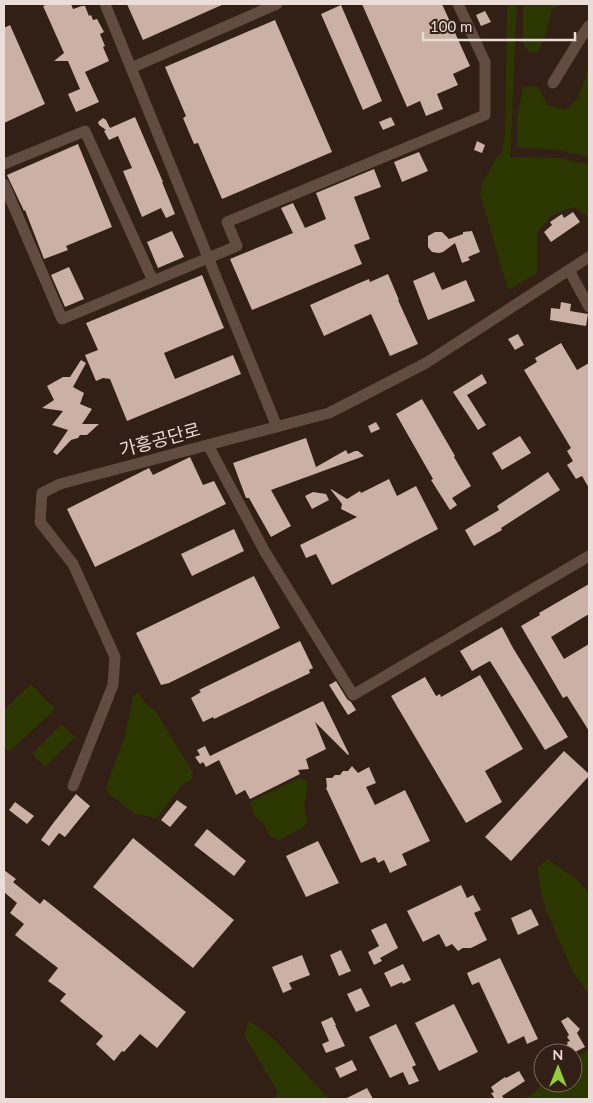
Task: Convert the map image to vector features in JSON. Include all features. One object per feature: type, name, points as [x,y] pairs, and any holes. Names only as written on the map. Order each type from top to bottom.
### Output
[{"type":"street","points":[[105,4],[277,427]]},
{"type":"street","points":[[131,68],[277,4]]},
{"type":"street","points":[[4,184],[62,319],[237,246],[227,222],[485,115],[485,62],[458,4]]},
{"type":"street","points":[[553,83],[589,26]]},
{"type":"street","points":[[4,164],[85,131],[153,281]]},
{"type":"street","name":"가흥공단로","points":[[72,786],[113,685],[115,657],[72,564],[40,522],[42,493],[60,484],[329,413],[426,363],[589,257]]},
{"type":"street","points":[[569,270],[589,307]]},
{"type":"street","points":[[208,445],[265,552],[353,695],[589,556]]},
{"type":"green space","points":[[507,4],[517,4],[510,157],[560,158],[589,165],[589,217],[574,207],[551,216],[537,233],[537,273],[508,290],[480,194],[482,184],[495,160],[502,152],[505,133]]},
{"type":"green space","points":[[523,4],[561,5],[552,9],[546,33],[538,52],[529,52],[523,43]]},
{"type":"green space","points":[[589,67],[589,157],[558,150],[517,147],[517,120],[523,87],[537,86],[548,105],[566,110],[579,96]]},
{"type":"green space","points":[[31,684],[55,709],[9,752],[4,747],[4,710]]},
{"type":"green space","points":[[138,692],[147,705],[155,710],[193,773],[192,779],[182,785],[157,818],[135,814],[108,793],[106,787],[125,736],[133,697]]},
{"type":"green space","points":[[62,724],[75,737],[45,767],[32,754]]},
{"type":"green space","points":[[299,778],[307,781],[304,806],[307,820],[304,827],[279,840],[270,836],[264,824],[255,817],[250,804],[252,801]]},
{"type":"green space","points":[[548,859],[577,880],[589,893],[589,995],[572,970],[542,897],[537,868]]},
{"type":"green space","points":[[249,1021],[273,1038],[329,1099],[274,1099],[278,1092],[244,1035]]},
{"type":"green space","points":[[589,1049],[589,1099],[525,1099],[534,1093],[583,1093],[583,1053]]},
{"type":"building","points":[[49,4],[71,4],[73,9],[85,6],[89,16],[91,15],[93,20],[97,19],[104,32],[100,34],[109,61],[85,72],[99,102],[76,112],[68,94],[80,89],[68,61],[54,61],[64,53],[43,6]]},
{"type":"building","points":[[127,4],[224,4],[143,40]]},
{"type":"building","points":[[362,4],[442,4],[470,66],[453,74],[458,85],[437,94],[443,109],[426,116],[420,101],[407,107]]},
{"type":"building","points":[[341,5],[382,101],[363,110],[321,14]]},
{"type":"building","points":[[485,11],[491,22],[481,26],[476,15]]},
{"type":"building","points":[[275,20],[332,152],[222,199],[198,143],[194,144],[183,118],[186,116],[165,67]]},
{"type":"building","points":[[10,25],[45,104],[4,123],[4,28]]},
{"type":"building","points":[[135,117],[175,214],[166,218],[161,208],[142,217],[123,171],[132,168],[118,136],[109,140],[104,131],[106,130],[98,122],[103,118],[110,128]]},
{"type":"building","points":[[391,117],[395,125],[383,130],[379,122]]},
{"type":"building","points":[[477,141],[485,145],[482,153],[474,150]]},
{"type":"building","points":[[78,144],[112,227],[66,246],[68,250],[44,259],[25,210],[7,175]]},
{"type":"building","points":[[419,152],[428,171],[402,182],[394,162]]},
{"type":"building","points":[[374,169],[381,187],[354,197],[370,239],[354,245],[362,264],[252,310],[230,259],[293,233],[281,208],[293,203],[305,228],[326,219],[316,193]]},
{"type":"building","points":[[573,212],[580,222],[551,242],[544,232],[552,225],[550,222],[562,214],[564,218]]},
{"type":"building","points":[[172,231],[184,257],[158,268],[147,242]]},
{"type":"building","points":[[472,231],[480,252],[468,257],[470,260],[462,263],[455,243],[439,253],[432,252],[428,247],[428,236],[435,232],[442,232],[449,239],[463,234],[463,232]]},
{"type":"building","points":[[69,267],[84,299],[65,307],[51,275]]},
{"type":"building","points":[[434,272],[442,290],[466,280],[475,301],[428,320],[413,281]]},
{"type":"building","points":[[388,274],[418,344],[390,356],[371,314],[324,336],[310,305],[369,279],[370,282]]},
{"type":"building","points":[[202,275],[224,328],[164,353],[175,379],[233,355],[241,374],[127,421],[110,379],[103,378],[96,381],[85,355],[98,350],[86,323]]},
{"type":"building","points":[[561,302],[571,304],[570,311],[588,314],[586,326],[550,320],[551,308],[560,309]]},
{"type":"building","points":[[518,334],[524,345],[515,350],[508,339]]},
{"type":"building","points":[[561,343],[577,370],[589,363],[589,488],[582,476],[576,479],[567,465],[573,461],[567,451],[571,448],[524,370],[537,362],[535,358]]},
{"type":"building","points":[[81,360],[86,363],[73,387],[84,393],[80,404],[92,409],[82,424],[99,424],[87,435],[80,435],[78,438],[71,440],[57,455],[53,452],[68,430],[52,425],[63,411],[42,408],[54,400],[47,386],[63,377],[70,377]]},
{"type":"building","points":[[482,374],[487,383],[467,395],[486,425],[478,430],[453,392]]},
{"type":"building","points":[[422,399],[471,486],[452,498],[457,505],[450,510],[431,480],[433,479],[396,414]]},
{"type":"building","points":[[376,422],[380,429],[371,433],[368,426]]},
{"type":"building","points":[[520,436],[531,453],[502,470],[492,453]]},
{"type":"building","points":[[306,438],[316,467],[346,450],[348,454],[358,451],[364,456],[271,490],[291,526],[271,537],[249,498],[246,498],[233,463]]},
{"type":"building","points":[[190,457],[203,485],[214,481],[226,504],[95,567],[67,509],[149,468],[153,475]]},
{"type":"building","points":[[548,472],[560,490],[501,528],[502,530],[474,546],[465,530],[499,510],[497,506]]},
{"type":"building","points":[[389,479],[397,496],[416,486],[438,529],[332,585],[316,554],[306,558],[300,545],[357,517],[341,509],[342,504],[331,489],[347,499],[360,491],[361,493]]},
{"type":"building","points":[[313,492],[326,494],[329,500],[312,509],[305,496]]},
{"type":"building","points":[[234,529],[244,551],[192,576],[181,554]]},
{"type":"building","points":[[254,576],[280,628],[169,683],[161,685],[136,633]]},
{"type":"building","points":[[589,584],[589,614],[551,637],[564,659],[589,644],[589,731],[567,696],[563,698],[521,626],[540,615],[539,613]]},
{"type":"building","points":[[502,627],[568,737],[545,750],[490,661],[472,671],[460,651]]},
{"type":"building","points":[[300,641],[313,668],[309,670],[310,673],[214,719],[213,717],[203,722],[191,698],[201,692],[199,690]]},
{"type":"building","points":[[480,675],[523,749],[485,771],[502,802],[466,823],[391,696],[425,677],[436,696],[440,694],[441,697]]},
{"type":"building","points":[[336,681],[356,710],[348,715],[329,685]]},
{"type":"building","points":[[323,701],[349,754],[315,722],[326,749],[306,759],[309,769],[298,770],[300,774],[250,799],[245,790],[236,795],[219,760],[206,767],[203,762],[200,764],[195,757],[200,755],[197,750],[205,746],[210,756]]},
{"type":"building","points":[[564,751],[589,776],[511,861],[485,837]]},
{"type":"building","points":[[352,766],[358,773],[369,767],[376,783],[366,787],[375,805],[405,790],[430,841],[402,854],[407,865],[390,873],[384,860],[378,863],[375,857],[361,863],[326,788],[326,778],[340,775],[343,771],[348,771]]},
{"type":"building","points":[[76,794],[90,806],[65,837],[59,833],[49,846],[41,840]]},
{"type":"building","points":[[177,800],[187,807],[170,827],[161,820]]},
{"type":"building","points":[[15,802],[34,816],[27,824],[9,810]]},
{"type":"building","points":[[207,829],[246,861],[234,876],[194,845]]},
{"type":"building","points":[[133,838],[234,920],[193,968],[93,887]]},
{"type":"building","points":[[318,841],[339,883],[306,897],[286,856]]},
{"type":"building","points":[[4,870],[16,879],[13,882],[40,904],[44,899],[186,1012],[157,1048],[140,1034],[114,1061],[96,1044],[103,1036],[60,1001],[66,994],[48,981],[58,968],[15,935],[24,924],[10,913],[17,903],[4,892]]},
{"type":"building","points":[[461,885],[467,898],[473,895],[481,910],[474,913],[487,940],[471,948],[463,948],[458,951],[452,944],[446,947],[439,934],[423,942],[407,911]]},
{"type":"building","points":[[531,909],[539,925],[518,935],[511,918]]},
{"type":"building","points":[[386,923],[398,948],[380,958],[382,961],[374,965],[368,952],[379,946],[371,930]]},
{"type":"building","points":[[341,950],[351,971],[339,976],[330,955]]},
{"type":"building","points":[[302,955],[310,975],[289,983],[292,989],[283,993],[272,967]]},
{"type":"building","points":[[500,958],[538,1039],[527,1044],[524,1036],[508,1044],[479,982],[472,985],[467,973]]},
{"type":"building","points":[[403,964],[411,980],[391,987],[384,973]]},
{"type":"building","points":[[361,988],[370,1006],[356,1012],[347,994]]},
{"type":"building","points":[[454,1004],[478,1052],[439,1071],[415,1023]]},
{"type":"building","points":[[332,1017],[345,1046],[326,1053],[322,1044],[329,1041],[321,1022]]},
{"type":"building","points":[[568,1017],[580,1029],[577,1033],[583,1043],[568,1043],[570,1041],[567,1037],[569,1035],[561,1021]]},
{"type":"building","points":[[396,1024],[416,1065],[412,1067],[419,1081],[409,1085],[403,1072],[390,1078],[369,1037]]},
{"type":"building","points":[[352,1060],[357,1070],[340,1078],[335,1068]]},
{"type":"building","points":[[519,1071],[525,1081],[502,1096],[504,1099],[495,1099],[491,1093],[494,1092],[491,1087],[505,1077]]},
{"type":"building","points":[[367,1088],[373,1099],[345,1099]]}]
